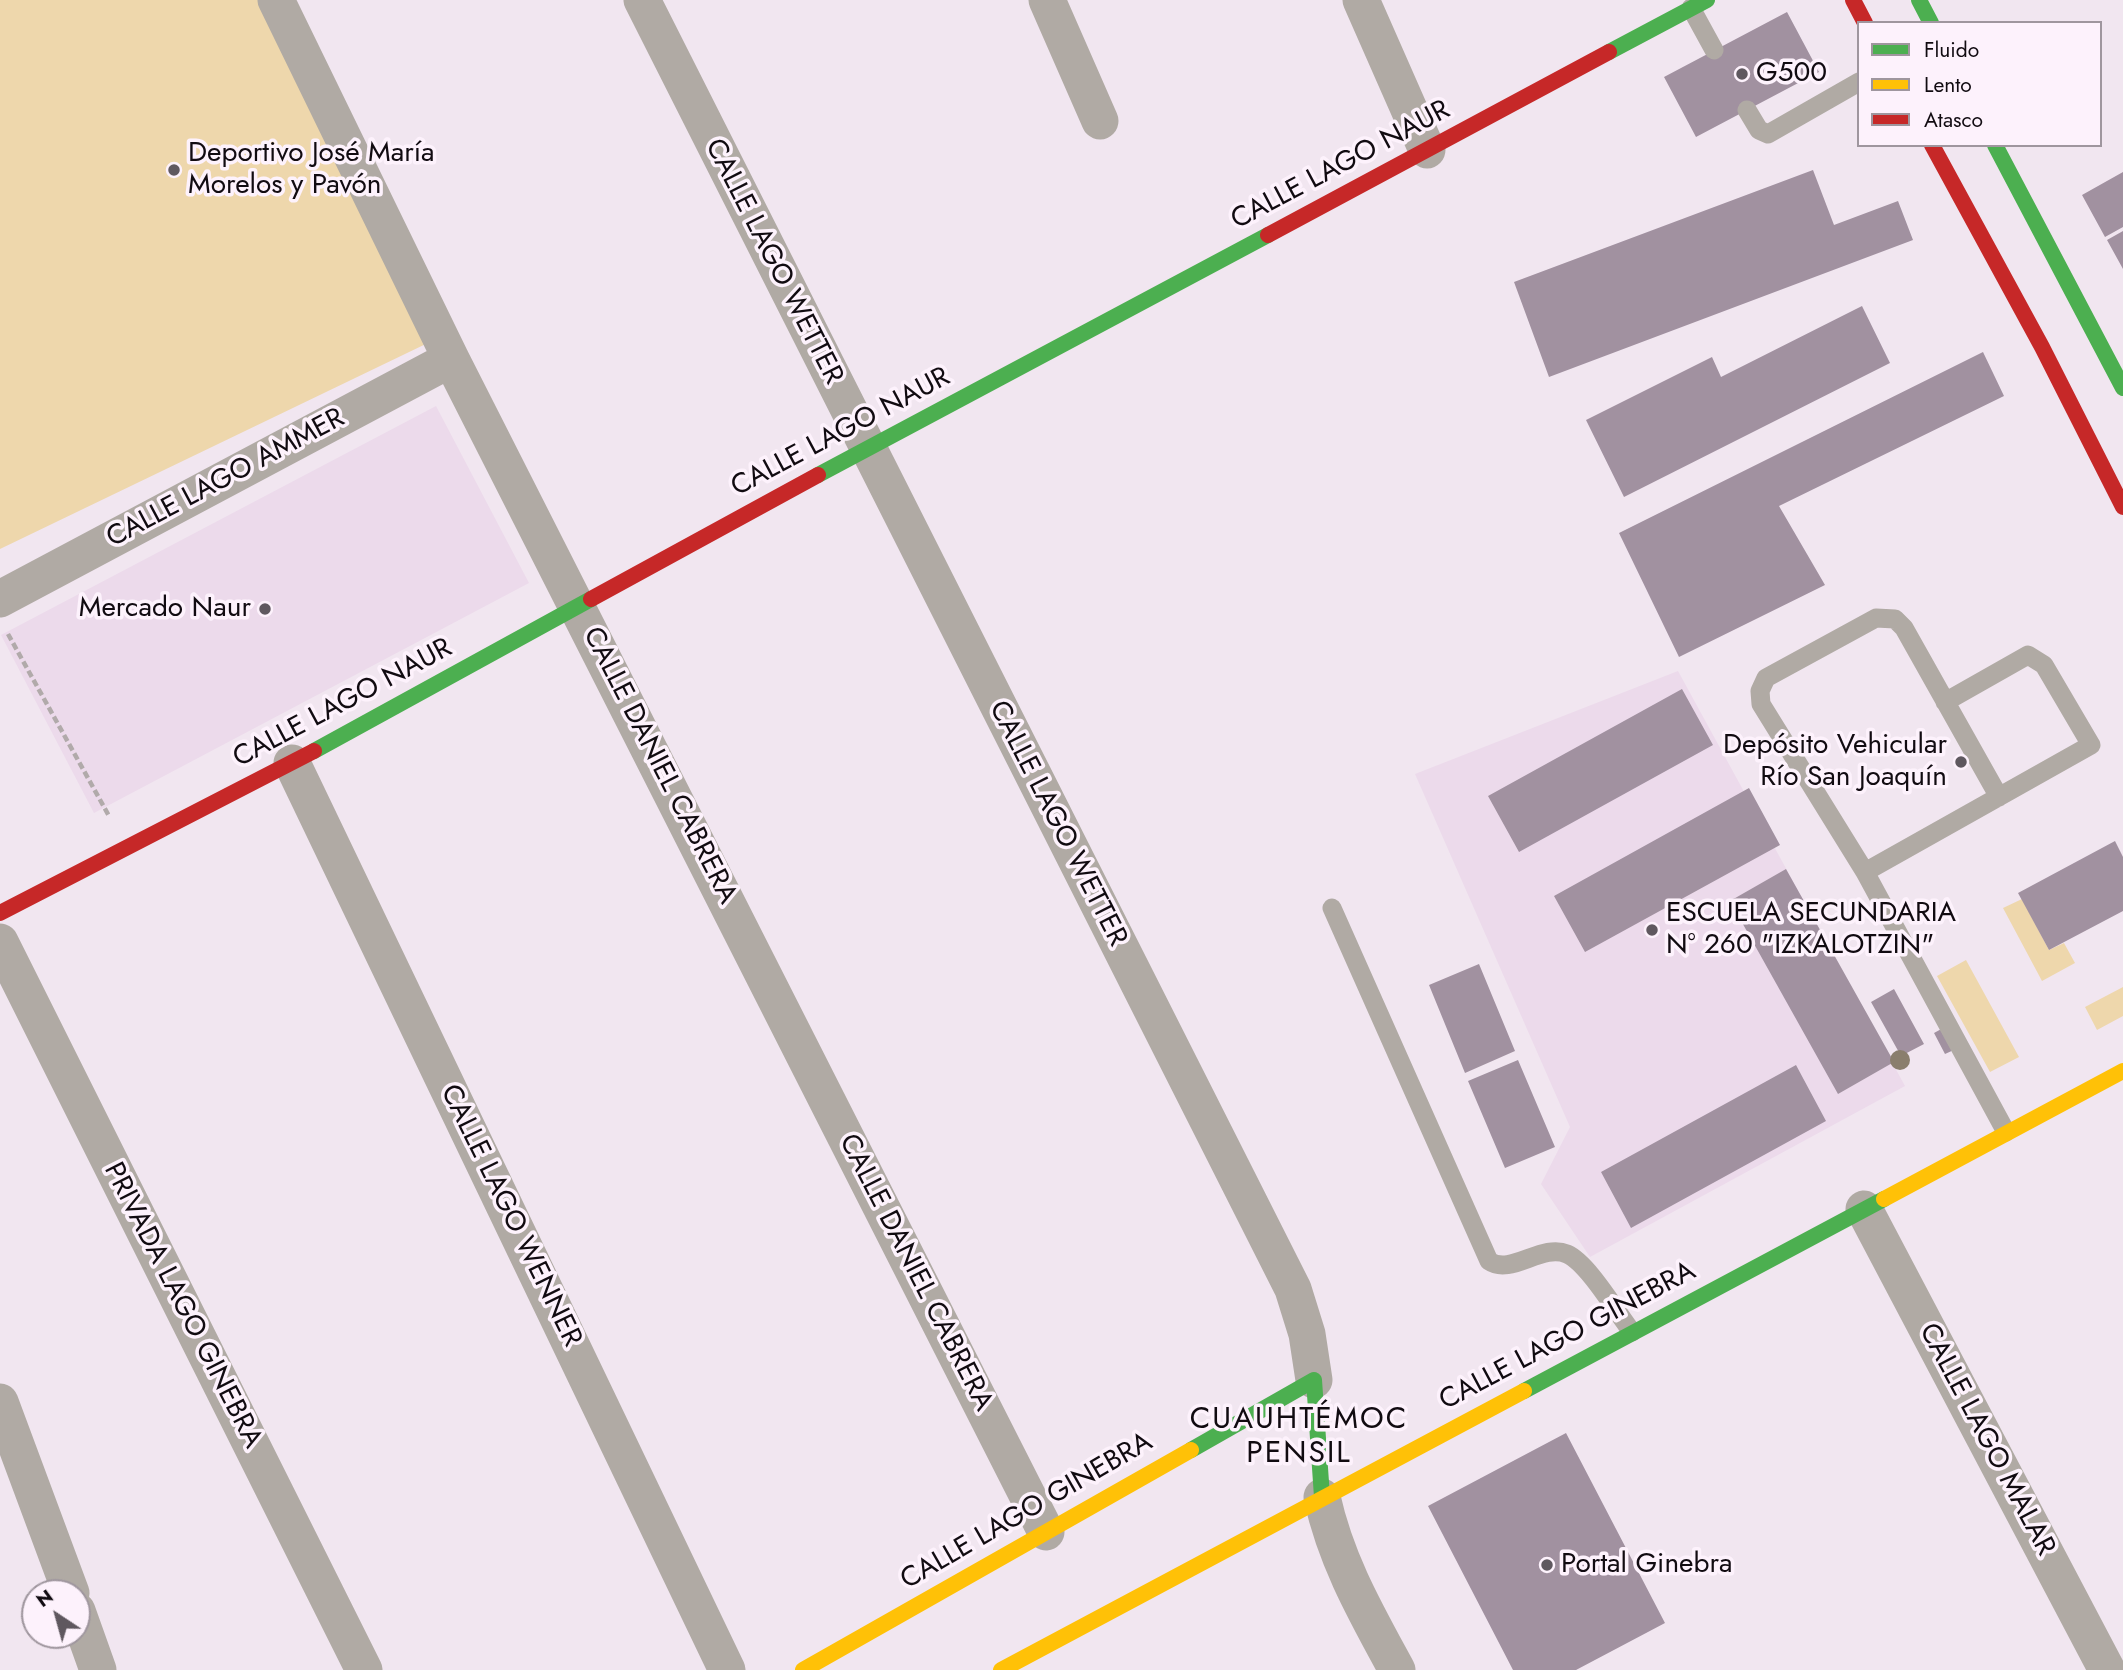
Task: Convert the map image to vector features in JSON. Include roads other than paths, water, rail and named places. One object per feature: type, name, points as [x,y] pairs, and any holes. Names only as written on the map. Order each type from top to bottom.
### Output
[{"type":"street","name":"CALLE DANIEL CABRERA","points":[[276,0],[451,359],[579,606],[1046,1532]]},
{"type":"street","name":"CALLE LAGO WETTER","points":[[642,0],[866,449],[1293,1289],[1307,1334],[1314,1380],[1322,1497],[1331,1538],[1347,1578],[1397,1670]]},
{"type":"street","points":[[1046,0],[1100,121]]},
{"type":"street","points":[[1361,0],[1427,150]]},
{"type":"street","points":[[1853,0],[1864,21]]},
{"type":"street","points":[[1919,0],[1930,21]]},
{"type":"street","name":"CALLE LAGO NAUR","points":[[0,913],[292,763],[866,449],[1699,4]]},
{"type":"street","points":[[1932,147],[2042,348],[2123,507]]},
{"type":"street","points":[[1996,147],[2123,388]]},
{"type":"street","name":"CALLE LAGO AMMER","points":[[1,612],[451,359]]},
{"type":"street","name":"CALLE LAGO WENNER","points":[[292,763],[727,1670]]},
{"type":"street","name":"PRIVADA LAGO GINEBRA","points":[[0,942],[364,1670]]},
{"type":"street","name":"CALLE LAGO GINEBRA","points":[[1001,1670],[2123,1070]]},
{"type":"street","name":"CALLE LAGO MALAR","points":[[1864,1209],[2108,1670]]},
{"type":"street","name":"CALLE LAGO GINEBRA","points":[[803,1670],[1314,1380]]},
{"type":"street","points":[[0,1402],[66,1579]]},
{"type":"street","points":[[91,1649],[98,1670]]},
{"type":"lane","points":[[1699,4],[1714,50]]},
{"type":"lane","points":[[1747,110],[1759,130],[1768,134],[1857,83]]},
{"type":"lane","points":[[1999,797],[1904,628],[1895,619],[1886,616],[1876,618],[1766,678],[1760,691],[1761,704],[1865,872],[2006,1132]]},
{"type":"lane","points":[[1865,872],[2091,745],[2044,665],[2028,655],[1945,702]]},
{"type":"lane","points":[[1332,908],[1489,1261],[1500,1265],[1552,1250],[1568,1254],[1580,1263],[1632,1332]]},
{"type":"place","name":"G500","points":[[1742,74]]},
{"type":"place","name":"Deportivo José María Morelos y Pavón","points":[[174,170]]},
{"type":"place","name":"Mercado Naur","points":[[265,609]]},
{"type":"place","name":"Depósito Vehicular Río San Joaquín","points":[[1961,762]]},
{"type":"place","name":"ESCUELA SECUNDARIA Nº 260 \"IZKALOTZIN\"","points":[[1652,930]]},
{"type":"place","name":"Portal Ginebra","points":[[1547,1565]]},
{"type":"district","name":"CUAUHTÉMOC PENSIL","points":[[1299,1438]]}]
